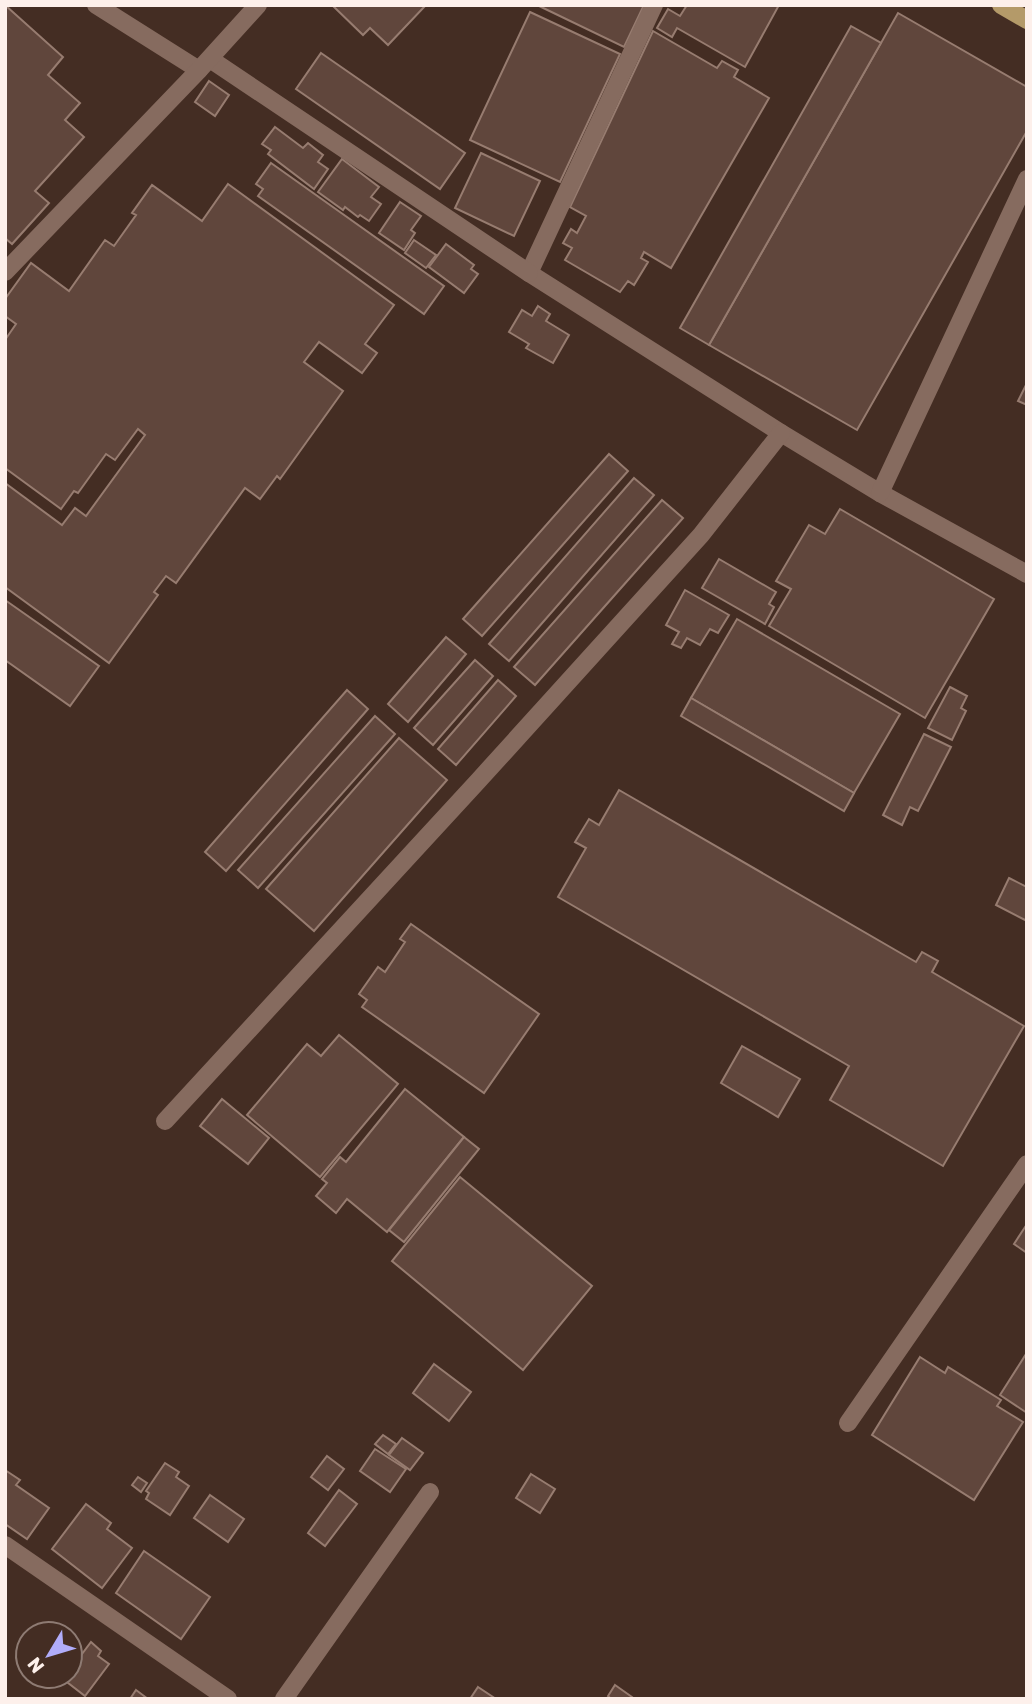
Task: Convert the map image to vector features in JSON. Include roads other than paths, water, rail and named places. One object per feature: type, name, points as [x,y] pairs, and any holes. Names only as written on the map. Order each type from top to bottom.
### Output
[{"type":"main road","points":[[1001,5],[1027,20]]},
{"type":"street","points":[[96,5],[204,64],[781,433],[880,493],[1027,575]]},
{"type":"street","points":[[5,272],[258,5]]},
{"type":"street","points":[[529,273],[654,5]]},
{"type":"street","points":[[880,493],[1027,179]]},
{"type":"street","points":[[165,1121],[701,535],[781,433]]},
{"type":"street","points":[[848,1423],[1027,1164]]},
{"type":"street","points":[[284,1699],[430,1492]]},
{"type":"street","points":[[5,1545],[228,1699]]}]
